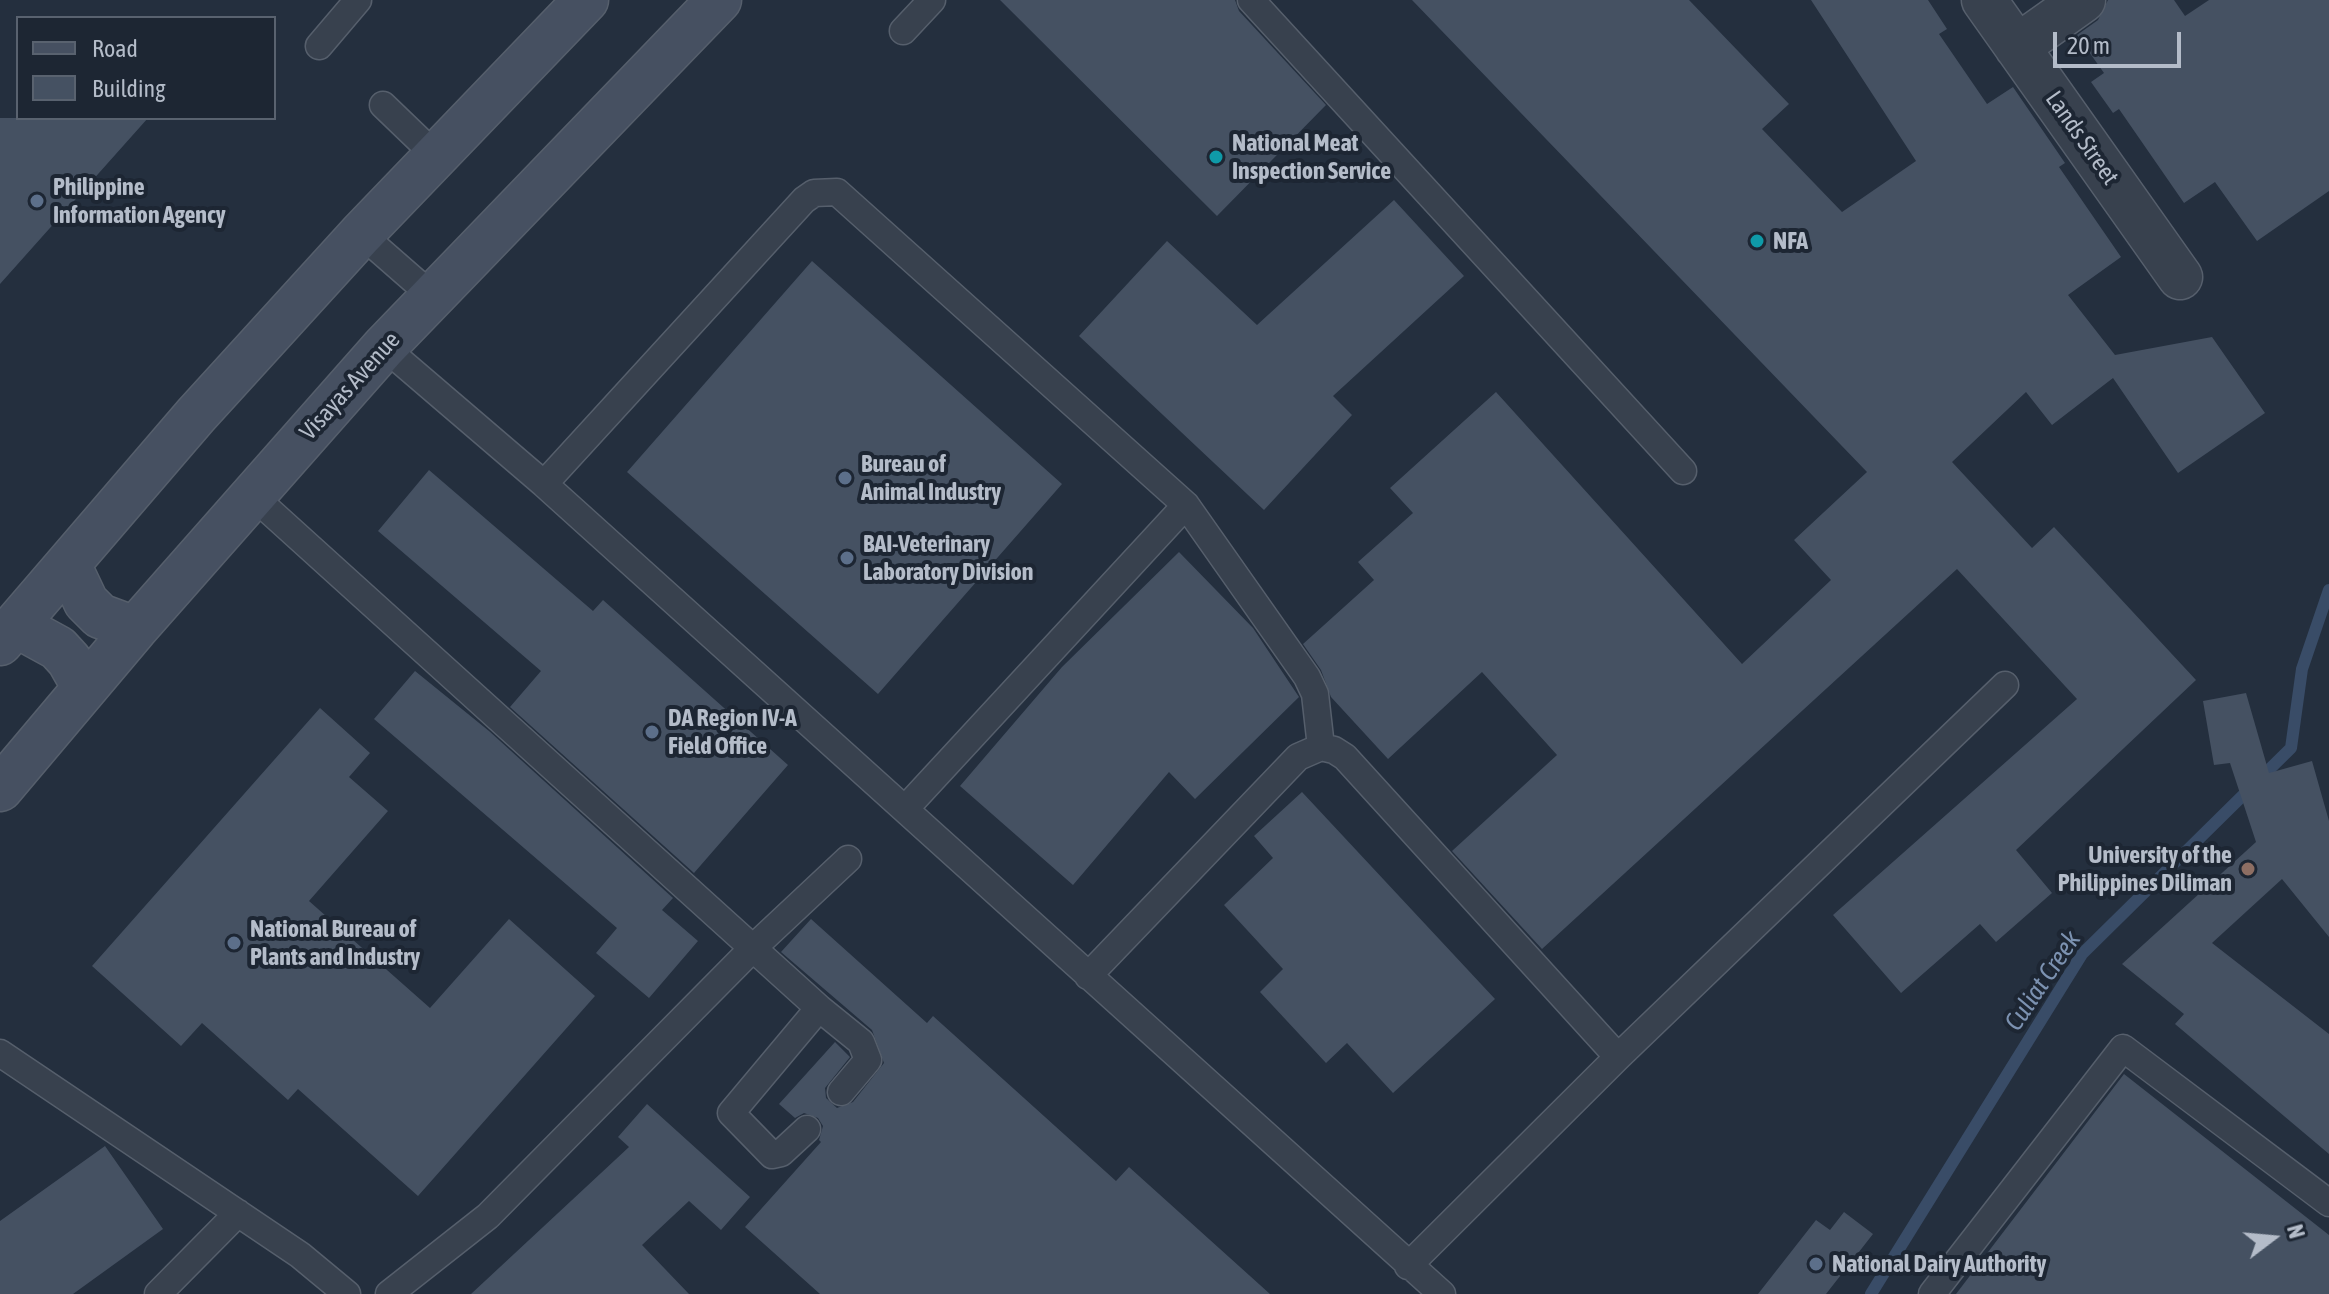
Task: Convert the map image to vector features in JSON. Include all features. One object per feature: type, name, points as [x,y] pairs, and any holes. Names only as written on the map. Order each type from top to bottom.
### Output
[{"type":"main road","points":[[85,688],[69,660],[58,648],[5,626],[68,564],[196,415],[361,234],[586,0]]},
{"type":"main road","name":"Visayas Avenue","points":[[0,789],[135,629],[384,347],[719,0]]},
{"type":"main road","points":[[68,564],[86,602],[100,616],[135,629]]},
{"type":"street","name":"Lands Street","points":[[1984,0],[2180,277]]},
{"type":"street","points":[[2017,47],[2083,0]]},
{"type":"lane","points":[[319,46],[358,0]]},
{"type":"lane","points":[[903,31],[932,0]]},
{"type":"lane","points":[[1251,0],[1683,471]]},
{"type":"lane","points":[[383,105],[435,155]]},
{"type":"lane","points":[[544,484],[804,200],[826,190],[848,198],[1186,505],[1307,677],[1315,694],[1321,747]]},
{"type":"lane","points":[[361,234],[432,296]]},
{"type":"lane","points":[[384,347],[544,484],[1442,1294]]},
{"type":"lane","points":[[253,496],[819,1008],[861,1042],[868,1052],[868,1060],[841,1092]]},
{"type":"lane","points":[[905,809],[1186,505]]},
{"type":"lane","points":[[1408,1266],[1618,1057],[2005,685]]},
{"type":"lane","points":[[1088,976],[1298,757],[1321,747],[1345,757],[1618,1057]]},
{"type":"lane","points":[[389,1294],[488,1216],[754,947],[848,859]]},
{"type":"lane","points":[[807,1129],[781,1153],[772,1155],[731,1113],[819,1008]]},
{"type":"lane","points":[[1932,1294],[2123,1048],[2329,1203]]},
{"type":"lane","points":[[3,1061],[238,1213],[300,1255],[347,1294]]},
{"type":"lane","points":[[158,1294],[238,1213]]},
{"type":"building","name":"National Meat Inspection Service","points":[[1000,0],[1235,0],[1239,11],[1326,105],[1217,216]]},
{"type":"building","points":[[1412,0],[1689,0],[1789,104],[1762,129],[1842,212],[1916,161],[1811,0],[1928,0],[1947,29],[1939,34],[1987,104],[2013,87],[2065,163],[2059,167],[2121,257],[2068,295],[2115,355],[2212,337],[2265,413],[2178,473],[2113,378],[2052,425],[2026,392],[1952,462],[2032,548],[2054,527],[2196,680],[2016,850],[2052,893],[1996,942],[1980,924],[1901,993],[1833,915],[2077,699],[1957,569],[1542,949],[1452,851],[1557,755],[1482,672],[1388,759],[1331,697],[1321,670],[1303,644],[1374,580],[1358,562],[1413,513],[1390,488],[1496,392],[1742,664],[1831,580],[1794,540],[1867,472]]},
{"type":"building","points":[[2108,0],[2174,0],[2185,16],[2209,0],[2329,0],[2329,191],[2257,241],[2215,182],[2184,203],[2119,109],[2113,113],[2091,82],[2104,73],[2077,35],[2098,20]]},
{"type":"building","name":"Philippine Information Agency","points":[[0,118],[146,120],[0,284]]},
{"type":"building","points":[[1394,200],[1464,276],[1333,396],[1352,415],[1264,510],[1079,336],[1167,241],[1257,325]]},
{"type":"building","name":"Bureau of Animal Industry","points":[[812,261],[1062,484],[878,694],[627,472]]},
{"type":"building","name":"DA Region IV-A Field Office","points":[[429,470],[593,611],[603,600],[788,765],[694,873],[510,707],[541,671],[378,531]]},
{"type":"building","points":[[1179,552],[1253,628],[1299,697],[1195,799],[1169,772],[1073,885],[960,786],[1062,667]]},
{"type":"building","points":[[415,671],[489,731],[673,898],[662,910],[698,941],[649,998],[596,953],[617,928],[374,719]]},
{"type":"building","points":[[2246,693],[2269,773],[2312,761],[2329,821],[2329,937],[2282,879],[2212,943],[2329,1034],[2329,1154],[2175,1024],[2184,1014],[2122,964],[2256,842],[2230,763],[2214,765],[2203,701]]},
{"type":"building","name":"National Bureau of Plants and Industry","points":[[320,708],[370,753],[349,777],[388,811],[309,901],[430,1008],[509,919],[595,996],[418,1196],[298,1089],[288,1100],[202,1023],[181,1046],[92,966]]},
{"type":"building","points":[[1302,792],[1495,999],[1393,1093],[1347,1043],[1326,1063],[1260,992],[1283,969],[1224,905],[1273,858],[1254,836]]},
{"type":"building","points":[[811,919],[927,1023],[933,1016],[1116,1181],[1129,1167],[1270,1294],[820,1294],[745,1227],[821,1142],[823,1126],[818,1118],[804,1113],[795,1118],[779,1104],[835,1042],[850,1057],[825,1088],[826,1098],[837,1108],[853,1102],[884,1063],[872,1030],[781,952]]},
{"type":"building","points":[[2124,1074],[2329,1235],[2329,1294],[1956,1294]]},
{"type":"building","points":[[647,1104],[750,1197],[721,1230],[689,1201],[642,1245],[689,1294],[471,1294],[629,1147],[618,1137]]},
{"type":"building","points":[[105,1146],[163,1229],[73,1294],[0,1294],[0,1221]]},
{"type":"building","name":"National Dairy Authority","points":[[1844,1212],[1873,1234],[1826,1294],[1758,1294],[1816,1220],[1830,1230]]},
{"type":"waterway","name":"Culiat Creek","points":[[1871,1294],[2082,954],[2291,748],[2302,669],[2329,590]]},
{"type":"place","name":"National Meat Inspection Service","points":[[1216,157]]},
{"type":"place","name":"Philippine Information Agency","points":[[37,201]]},
{"type":"place","name":"NFA","points":[[1757,241]]},
{"type":"place","name":"Bureau of Animal Industry","points":[[845,478]]},
{"type":"place","name":"BAI-Veterinary Laboratory Division","points":[[847,558]]},
{"type":"place","name":"DA Region IV-A Field Office","points":[[652,732]]},
{"type":"place","name":"University of the Philippines Diliman","points":[[2248,869]]},
{"type":"place","name":"National Bureau of Plants and Industry","points":[[234,943]]},
{"type":"place","name":"National Dairy Authority","points":[[1816,1264]]}]
